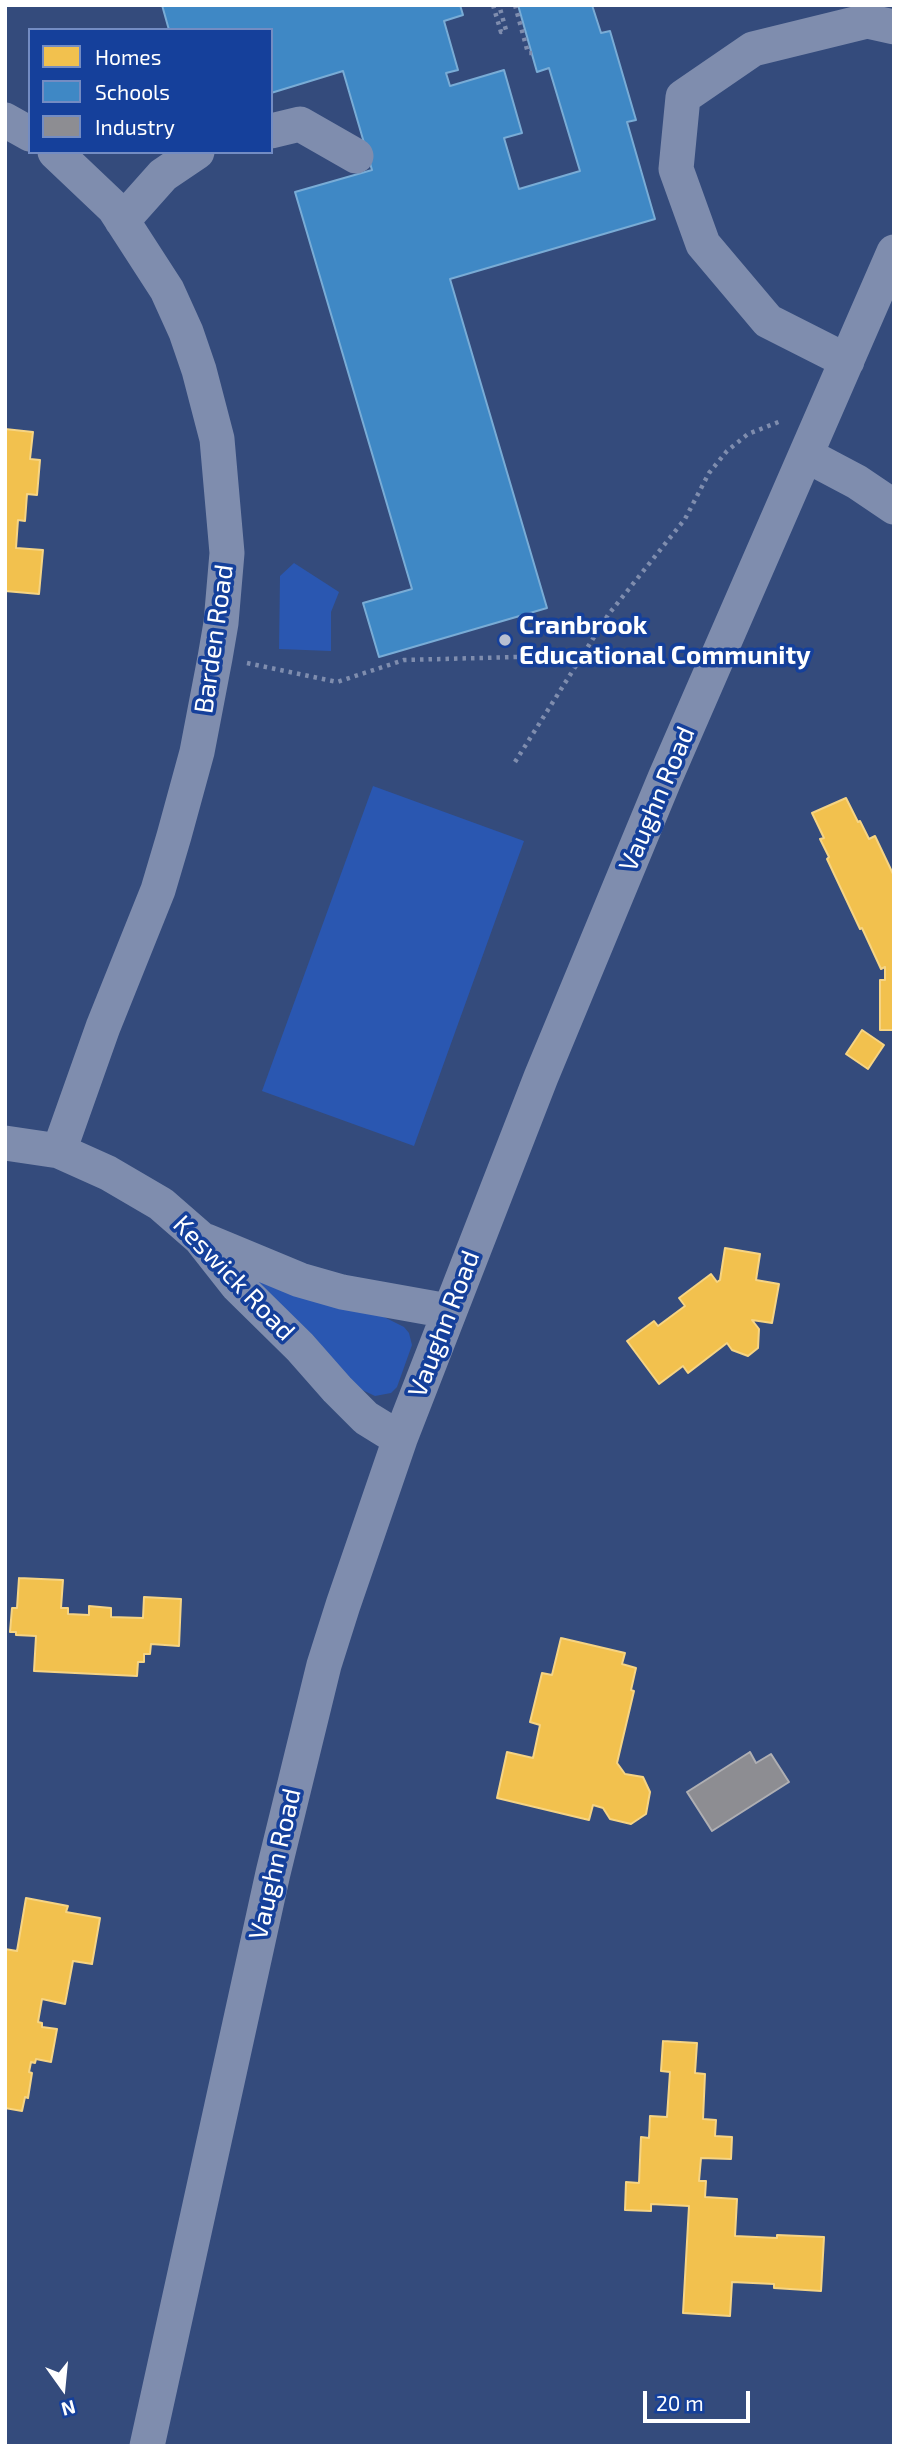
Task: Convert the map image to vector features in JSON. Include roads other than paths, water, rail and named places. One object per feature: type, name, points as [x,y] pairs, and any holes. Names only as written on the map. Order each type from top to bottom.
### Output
[{"type":"street","points":[[847,360],[768,321],[703,244],[676,169],[683,97],[753,49],[867,21],[894,27]]},
{"type":"street","points":[[5,120],[28,133]]},
{"type":"street","points":[[273,131],[300,124],[356,156]]},
{"type":"street","name":"Barden Road","points":[[57,154],[114,208],[167,290],[186,332],[199,370],[216,439],[227,553],[221,623],[197,752],[158,890],[103,1027],[59,1151]]},
{"type":"street","points":[[122,221],[163,176],[194,154]]},
{"type":"street","name":"Vaughn Road","points":[[147,2446],[299,1764],[328,1653],[400,1439],[541,1077],[660,790],[894,252]]},
{"type":"street","points":[[806,455],[857,482],[894,507]]},
{"type":"street","name":"Keswick Road","points":[[5,1143],[59,1151],[108,1173],[161,1204],[200,1238],[237,1285],[366,1418],[400,1439]]},
{"type":"street","points":[[200,1238],[300,1280],[342,1292],[448,1311]]},
{"type":"place","name":"Cranbrook Educational Community","points":[[505,640]]}]
